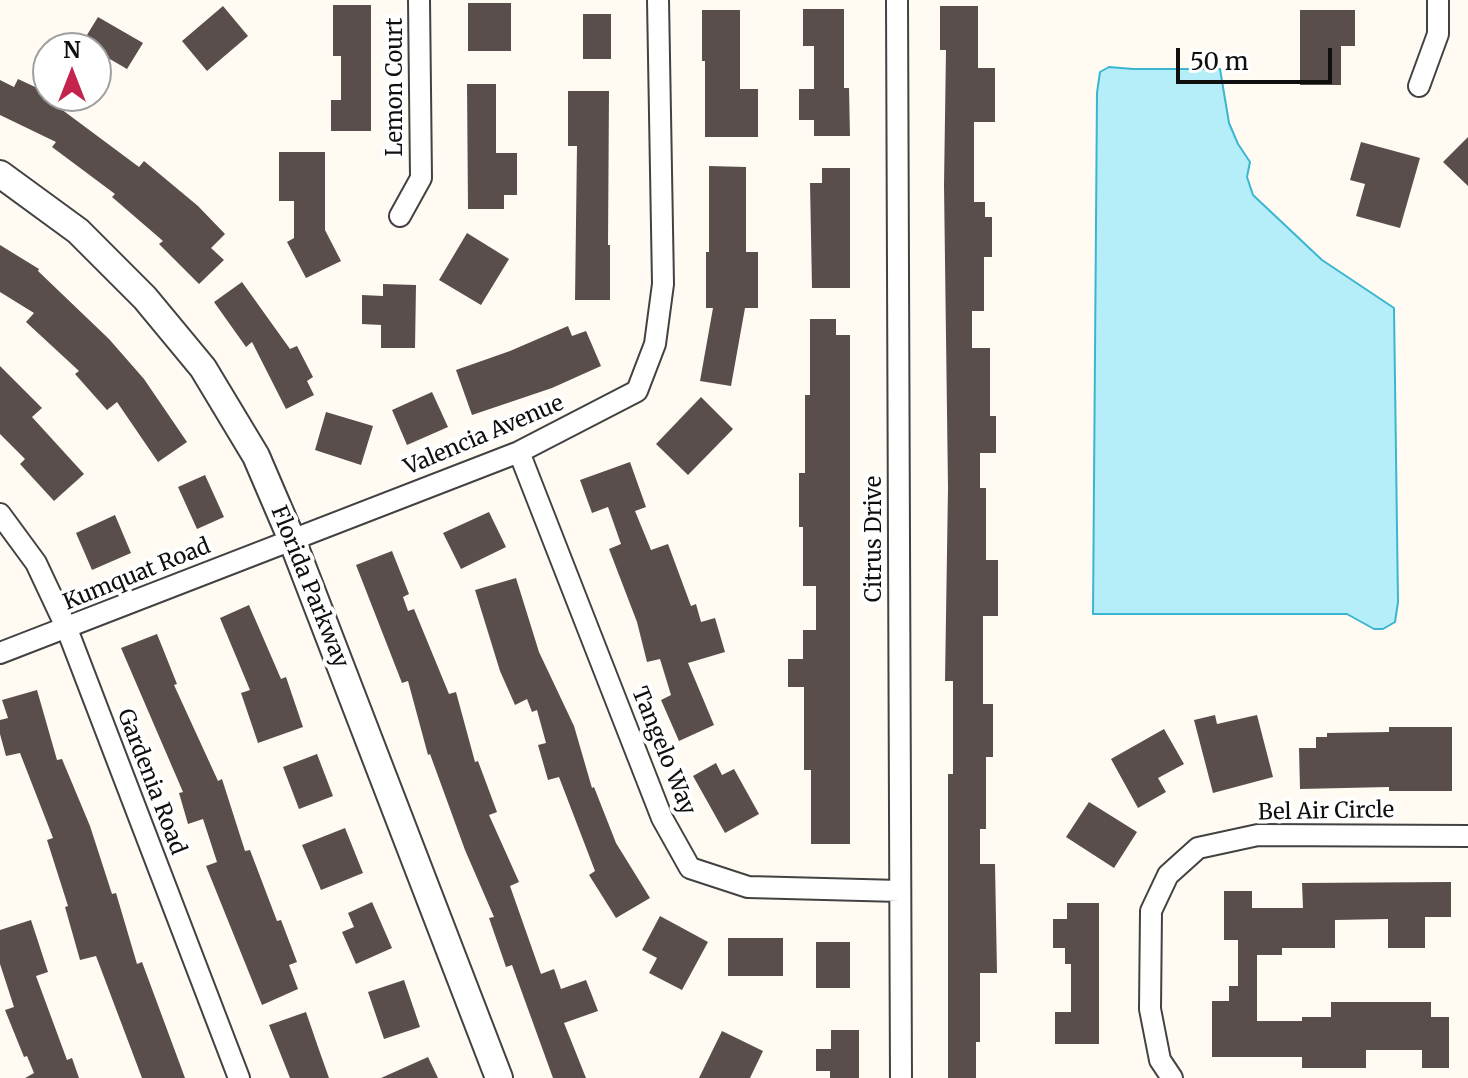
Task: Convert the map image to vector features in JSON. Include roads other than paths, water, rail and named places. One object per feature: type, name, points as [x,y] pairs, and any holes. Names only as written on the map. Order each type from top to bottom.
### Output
[{"type":"street","name":"Lemon Court","points":[[400,216],[421,178],[419,0]]},
{"type":"street","name":"Valencia Avenue","points":[[292,540],[519,452],[637,391],[655,344],[663,284],[658,0]]},
{"type":"street","name":"Citrus Drive","points":[[897,0],[901,1078]]},
{"type":"street","points":[[1419,86],[1438,34],[1438,0]]},
{"type":"street","name":"Florida Parkway","points":[[0,174],[78,231],[145,298],[203,368],[256,456],[292,540],[499,1078]]},
{"type":"street","name":"Tangelo Way","points":[[519,452],[662,818],[690,868],[748,887],[900,891]]},
{"type":"street","name":"Gardenia Road","points":[[0,514],[36,563],[67,629],[239,1078]]},
{"type":"street","name":"Kumquat Road","points":[[0,653],[292,540]]},
{"type":"street","name":"Bel Air Circle","points":[[1172,1078],[1160,1060],[1150,1009],[1151,911],[1168,875],[1198,848],[1258,835],[1468,836]]},
{"type":"water","points":[[1109,67],[1220,69],[1229,123],[1250,162],[1247,177],[1253,195],[1322,260],[1394,308],[1398,602],[1395,622],[1383,629],[1374,629],[1347,614],[1093,614],[1097,93],[1100,72]]}]
